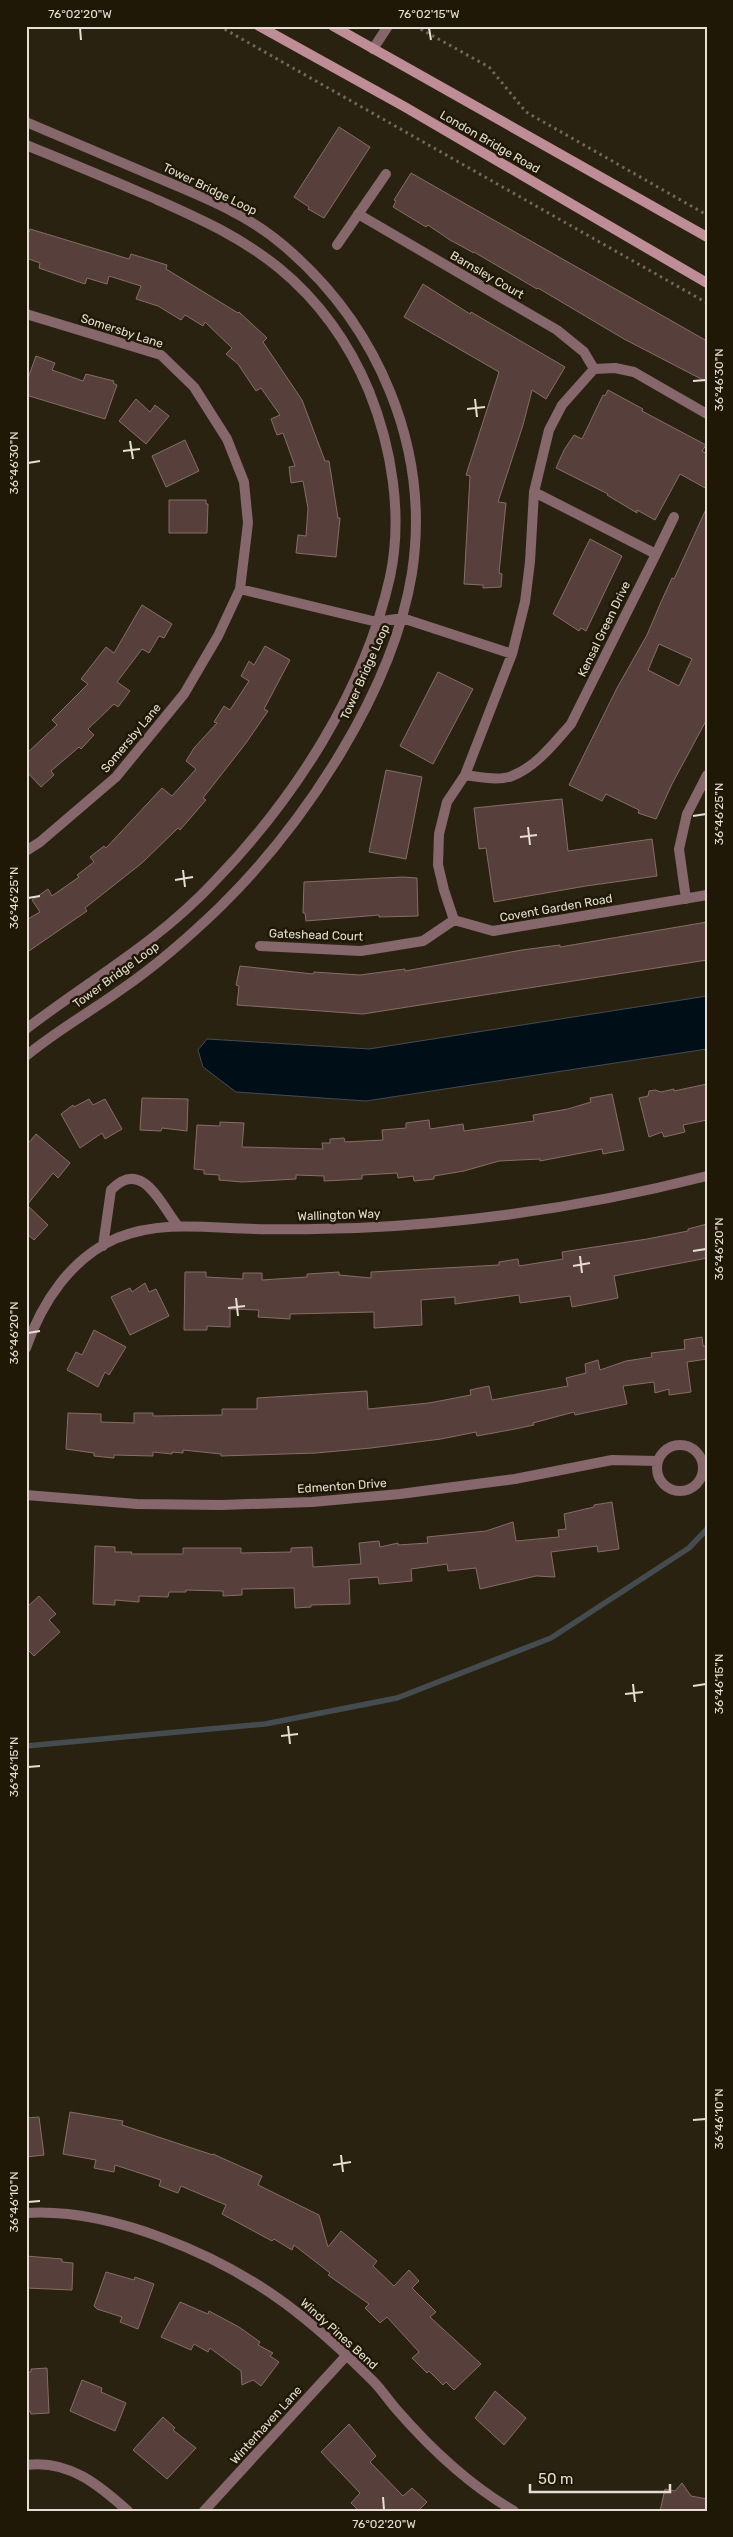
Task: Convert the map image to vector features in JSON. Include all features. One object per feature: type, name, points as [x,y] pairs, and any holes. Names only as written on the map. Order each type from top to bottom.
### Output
[{"type":"main road","name":"London Bridge Road","points":[[259,26],[405,107],[707,283]]},
{"type":"main road","name":"London Bridge Road","points":[[333,26],[707,237]]},
{"type":"street","points":[[373,49],[388,26]]},
{"type":"street","name":"Tower Bridge Loop","points":[[26,122],[220,205],[260,228],[316,275],[356,323],[381,368],[392,395],[403,426],[410,457],[415,520],[412,574],[402,618],[382,670],[357,723],[319,786],[267,856],[221,906],[158,962],[26,1056]]},
{"type":"street","name":"Tower Bridge Loop","points":[[26,145],[232,234],[296,283],[336,329],[351,354],[375,406],[390,466],[395,525],[390,576],[377,622],[358,670],[321,744],[290,791],[240,854],[214,883],[148,943],[26,1029]]},
{"type":"street","points":[[337,245],[386,174]]},
{"type":"street","name":"Barnsley Court","points":[[358,214],[557,330],[584,352],[594,369]]},
{"type":"street","name":"Somersby Lane","points":[[26,314],[161,355],[194,387],[227,439],[244,482],[248,524],[240,589],[218,636],[184,694],[116,777],[40,842],[26,851]]},
{"type":"street","points":[[454,920],[438,864],[440,834],[447,802],[465,775],[512,654],[525,602],[530,562],[534,492],[548,430],[562,405],[594,369],[616,368],[634,372],[707,414]]},
{"type":"street","points":[[534,492],[656,554]]},
{"type":"street","name":"Kensal Green Drive","points":[[465,775],[489,778],[512,777],[551,747],[571,724],[674,517]]},
{"type":"street","points":[[240,589],[377,622],[402,618],[512,654]]},
{"type":"street","points":[[686,899],[679,849],[687,814],[707,775]]},
{"type":"street","name":"Covent Garden Road","points":[[454,920],[494,931],[707,895]]},
{"type":"street","name":"Gateshead Court","points":[[260,946],[361,951],[423,941],[454,920]]},
{"type":"street","name":"Wallington Way","points":[[26,1348],[55,1289],[71,1270],[103,1246],[143,1229],[178,1226],[258,1229],[357,1228],[438,1223],[615,1197],[707,1176]]},
{"type":"street","points":[[103,1246],[112,1190],[125,1180],[134,1179],[149,1186],[178,1226]]},
{"type":"street","points":[[674,1446],[689,1447],[700,1456],[703,1471],[701,1478],[690,1488],[675,1490],[668,1488],[658,1476],[658,1461],[662,1454],[674,1446]]},
{"type":"street","name":"Edmenton Drive","points":[[26,1495],[137,1504],[221,1505],[312,1502],[400,1494],[505,1480],[612,1460],[658,1461]]},
{"type":"street","name":"Windy Pines Bend","points":[[26,2213],[69,2213],[134,2228],[191,2251],[247,2278],[285,2303],[320,2330],[374,2382],[428,2442],[476,2484],[514,2511]]},
{"type":"street","name":"Winterhaven Lane","points":[[204,2511],[346,2356]]},
{"type":"street","points":[[26,2465],[55,2466],[80,2474],[99,2485],[128,2511]]},
{"type":"path","points":[[219,26],[707,303]]},
{"type":"path","points":[[415,26],[489,67],[526,112],[707,214]]},
{"type":"shaded area","points":[[707,996],[707,1049],[366,1101],[236,1092],[203,1067],[198,1050],[207,1039],[369,1049]]},
{"type":"building","points":[[339,127],[370,147],[324,218],[308,209],[309,207],[294,197]]},
{"type":"building","points":[[411,173],[707,341],[707,382],[624,339],[538,288],[450,240],[428,225],[426,227],[393,207],[396,201],[394,200]]},
{"type":"building","points":[[30,229],[129,259],[131,254],[167,265],[166,269],[239,312],[267,338],[263,342],[302,400],[325,461],[329,461],[338,518],[340,518],[336,557],[296,553],[298,535],[306,536],[308,508],[303,481],[291,483],[289,467],[295,466],[283,433],[277,435],[271,419],[280,415],[261,388],[256,391],[238,364],[226,354],[232,348],[205,322],[203,326],[185,315],[181,320],[158,306],[136,299],[141,286],[109,276],[107,284],[87,278],[85,284],[39,268],[40,263],[26,258],[26,240]]},
{"type":"building","points":[[423,284],[470,314],[471,312],[565,367],[546,399],[532,390],[523,425],[498,502],[506,503],[499,573],[502,574],[501,587],[483,588],[483,585],[464,584],[470,476],[466,475],[499,372],[404,317]]},
{"type":"building","points":[[36,356],[55,363],[52,370],[83,381],[86,374],[114,381],[113,383],[117,385],[105,419],[26,395],[26,384]]},
{"type":"building","points":[[608,390],[643,409],[642,411],[706,445],[702,451],[707,454],[707,489],[680,474],[655,520],[637,510],[637,513],[608,494],[556,468],[564,450],[574,435],[582,439],[603,395],[605,396]]},
{"type":"building","points":[[136,399],[150,412],[155,405],[169,416],[146,444],[119,421]]},
{"type":"building","points":[[185,440],[199,471],[166,487],[152,456]]},
{"type":"building","points":[[169,500],[206,500],[206,504],[208,504],[207,533],[169,533]]},
{"type":"building","points":[[707,507],[707,719],[672,784],[656,819],[638,813],[639,810],[606,794],[602,801],[569,785],[617,688],[647,635],[672,578],[674,579]],"holes":[[[659,644],[692,659],[679,686],[648,670]]]},
{"type":"building","points":[[590,539],[622,556],[586,631],[581,628],[579,631],[553,614]]},
{"type":"building","points":[[142,605],[172,624],[164,638],[159,636],[149,653],[142,649],[117,682],[130,691],[118,707],[114,704],[88,729],[94,735],[81,749],[79,747],[51,771],[54,775],[41,787],[26,771],[26,754],[57,725],[52,720],[88,684],[81,679],[106,647],[114,653]]},
{"type":"building","points":[[265,646],[290,660],[264,709],[268,711],[246,743],[203,798],[206,800],[180,830],[178,828],[142,863],[85,908],[87,911],[26,953],[26,920],[40,912],[32,900],[48,889],[52,896],[79,877],[77,875],[94,862],[90,857],[104,846],[106,848],[162,788],[172,796],[196,769],[186,761],[194,748],[217,723],[214,722],[224,706],[230,710],[249,681],[241,676],[249,661],[254,665]]},
{"type":"building","points":[[438,672],[473,689],[433,764],[400,746]]},
{"type":"building","points":[[386,770],[422,777],[406,859],[369,852]]},
{"type":"building","points":[[562,799],[568,851],[652,839],[657,876],[494,902],[486,848],[479,849],[474,808]]},
{"type":"building","points":[[417,878],[418,916],[379,917],[379,915],[306,921],[305,913],[303,913],[304,882]]},
{"type":"building","points":[[707,922],[707,960],[363,1014],[237,1005],[239,986],[236,985],[240,966],[313,974],[314,972],[360,975],[405,969],[405,971],[522,950],[560,945],[560,947]]},
{"type":"building","points":[[707,1084],[707,1120],[683,1125],[685,1132],[664,1137],[662,1132],[649,1137],[639,1098],[648,1096],[649,1091],[661,1092],[674,1089],[674,1091]]},
{"type":"building","points":[[612,1094],[624,1150],[603,1154],[602,1149],[540,1161],[540,1159],[499,1161],[464,1171],[434,1176],[434,1179],[414,1181],[413,1176],[398,1178],[397,1173],[362,1175],[362,1179],[324,1181],[324,1176],[296,1175],[296,1179],[242,1182],[219,1180],[219,1175],[204,1174],[204,1170],[194,1169],[197,1125],[220,1126],[220,1122],[244,1123],[242,1147],[323,1149],[322,1143],[330,1143],[330,1139],[344,1138],[345,1142],[383,1140],[382,1130],[406,1128],[406,1123],[429,1120],[430,1129],[463,1124],[464,1131],[534,1121],[533,1115],[568,1109],[591,1102],[590,1098]]},
{"type":"building","points":[[142,1098],[188,1099],[187,1131],[162,1128],[161,1131],[140,1130]]},
{"type":"building","points":[[89,1099],[93,1105],[105,1099],[122,1129],[105,1139],[102,1133],[80,1148],[61,1114],[73,1105],[74,1107]]},
{"type":"building","points":[[36,1134],[70,1163],[58,1178],[53,1173],[27,1205],[48,1225],[34,1240],[26,1233],[26,1146]]},
{"type":"building","points":[[707,1224],[707,1258],[614,1276],[618,1298],[572,1307],[570,1296],[520,1303],[519,1295],[455,1304],[455,1297],[421,1300],[422,1325],[374,1328],[374,1312],[290,1314],[290,1319],[258,1317],[259,1310],[230,1309],[230,1327],[207,1326],[207,1330],[184,1330],[185,1272],[206,1272],[206,1277],[243,1279],[243,1273],[262,1273],[262,1280],[307,1277],[307,1274],[339,1272],[339,1275],[371,1278],[371,1272],[499,1265],[499,1262],[518,1259],[519,1266],[563,1259],[562,1252],[647,1239],[688,1231],[688,1229]]},
{"type":"building","points":[[145,1283],[149,1292],[156,1289],[169,1316],[130,1335],[111,1297],[130,1288],[132,1292]]},
{"type":"building","points":[[94,1330],[126,1347],[109,1375],[105,1372],[98,1387],[67,1370],[76,1352],[82,1355]]},
{"type":"building","points":[[702,1337],[703,1346],[707,1346],[707,1359],[687,1362],[691,1392],[669,1395],[669,1389],[655,1393],[654,1382],[623,1386],[627,1404],[575,1415],[574,1412],[533,1423],[534,1425],[477,1436],[476,1432],[441,1439],[316,1453],[221,1456],[221,1454],[183,1450],[183,1453],[172,1452],[172,1454],[153,1452],[153,1456],[114,1455],[114,1458],[94,1456],[94,1453],[66,1449],[68,1413],[101,1414],[101,1422],[134,1423],[134,1413],[153,1413],[153,1416],[222,1415],[222,1409],[257,1409],[257,1398],[367,1391],[368,1409],[429,1403],[471,1395],[470,1390],[489,1386],[492,1400],[568,1386],[566,1378],[586,1373],[585,1364],[598,1360],[600,1370],[626,1361],[652,1357],[651,1353],[685,1349],[684,1340]]},
{"type":"building","points":[[612,1502],[619,1549],[598,1552],[597,1546],[551,1552],[555,1577],[536,1576],[480,1589],[476,1568],[448,1571],[447,1564],[411,1569],[412,1581],[379,1584],[378,1577],[349,1579],[350,1604],[311,1605],[311,1607],[295,1608],[294,1588],[242,1589],[242,1595],[223,1596],[223,1591],[186,1590],[186,1592],[169,1592],[168,1597],[139,1596],[139,1602],[115,1600],[115,1605],[93,1604],[95,1546],[115,1547],[115,1552],[132,1552],[131,1554],[183,1554],[183,1548],[241,1548],[241,1553],[291,1552],[291,1548],[312,1547],[313,1567],[361,1564],[359,1543],[379,1541],[380,1547],[398,1543],[398,1545],[428,1543],[427,1537],[486,1531],[513,1522],[516,1541],[559,1537],[558,1530],[566,1529],[564,1514]]},
{"type":"building","points":[[39,1596],[56,1614],[49,1620],[60,1632],[34,1656],[26,1648],[26,1608]]},
{"type":"building","points":[[70,2112],[123,2121],[122,2125],[213,2154],[262,2176],[258,2185],[319,2215],[328,2247],[341,2231],[377,2261],[373,2266],[394,2286],[409,2270],[419,2281],[412,2288],[436,2312],[430,2317],[481,2364],[454,2390],[446,2382],[443,2385],[412,2358],[419,2352],[387,2317],[380,2323],[365,2308],[369,2304],[328,2275],[330,2273],[294,2245],[292,2250],[274,2239],[272,2241],[222,2214],[226,2205],[181,2186],[178,2193],[159,2186],[161,2180],[115,2165],[114,2172],[94,2168],[96,2160],[63,2154]]},
{"type":"building","points":[[39,2117],[44,2155],[26,2157],[26,2118]]},
{"type":"building","points":[[26,2256],[62,2259],[62,2262],[73,2263],[72,2290],[26,2288]]},
{"type":"building","points":[[106,2272],[134,2280],[135,2277],[154,2284],[138,2329],[120,2322],[122,2317],[97,2309],[94,2306]]},
{"type":"building","points":[[180,2302],[208,2314],[209,2311],[239,2327],[260,2342],[258,2345],[273,2353],[270,2356],[279,2362],[261,2386],[253,2380],[242,2385],[241,2371],[210,2348],[208,2352],[194,2344],[191,2350],[161,2337]]},
{"type":"building","points":[[47,2368],[49,2413],[31,2414],[30,2411],[26,2412],[26,2372],[31,2372],[31,2369]]},
{"type":"building","points":[[82,2380],[102,2388],[101,2392],[126,2403],[115,2431],[70,2411]]},
{"type":"building","points":[[495,2391],[526,2418],[504,2445],[475,2418]]},
{"type":"building","points":[[163,2417],[175,2428],[173,2430],[196,2448],[167,2479],[133,2450]]},
{"type":"building","points":[[349,2424],[376,2456],[370,2462],[403,2496],[412,2488],[427,2502],[418,2511],[359,2511],[351,2503],[360,2493],[321,2452]]},
{"type":"building","points":[[682,2483],[691,2496],[707,2499],[707,2511],[660,2511],[665,2489],[675,2491]]},
{"type":"waterway","points":[[26,1746],[265,1724],[397,1698],[551,1638],[689,1548],[707,1529]]}]
